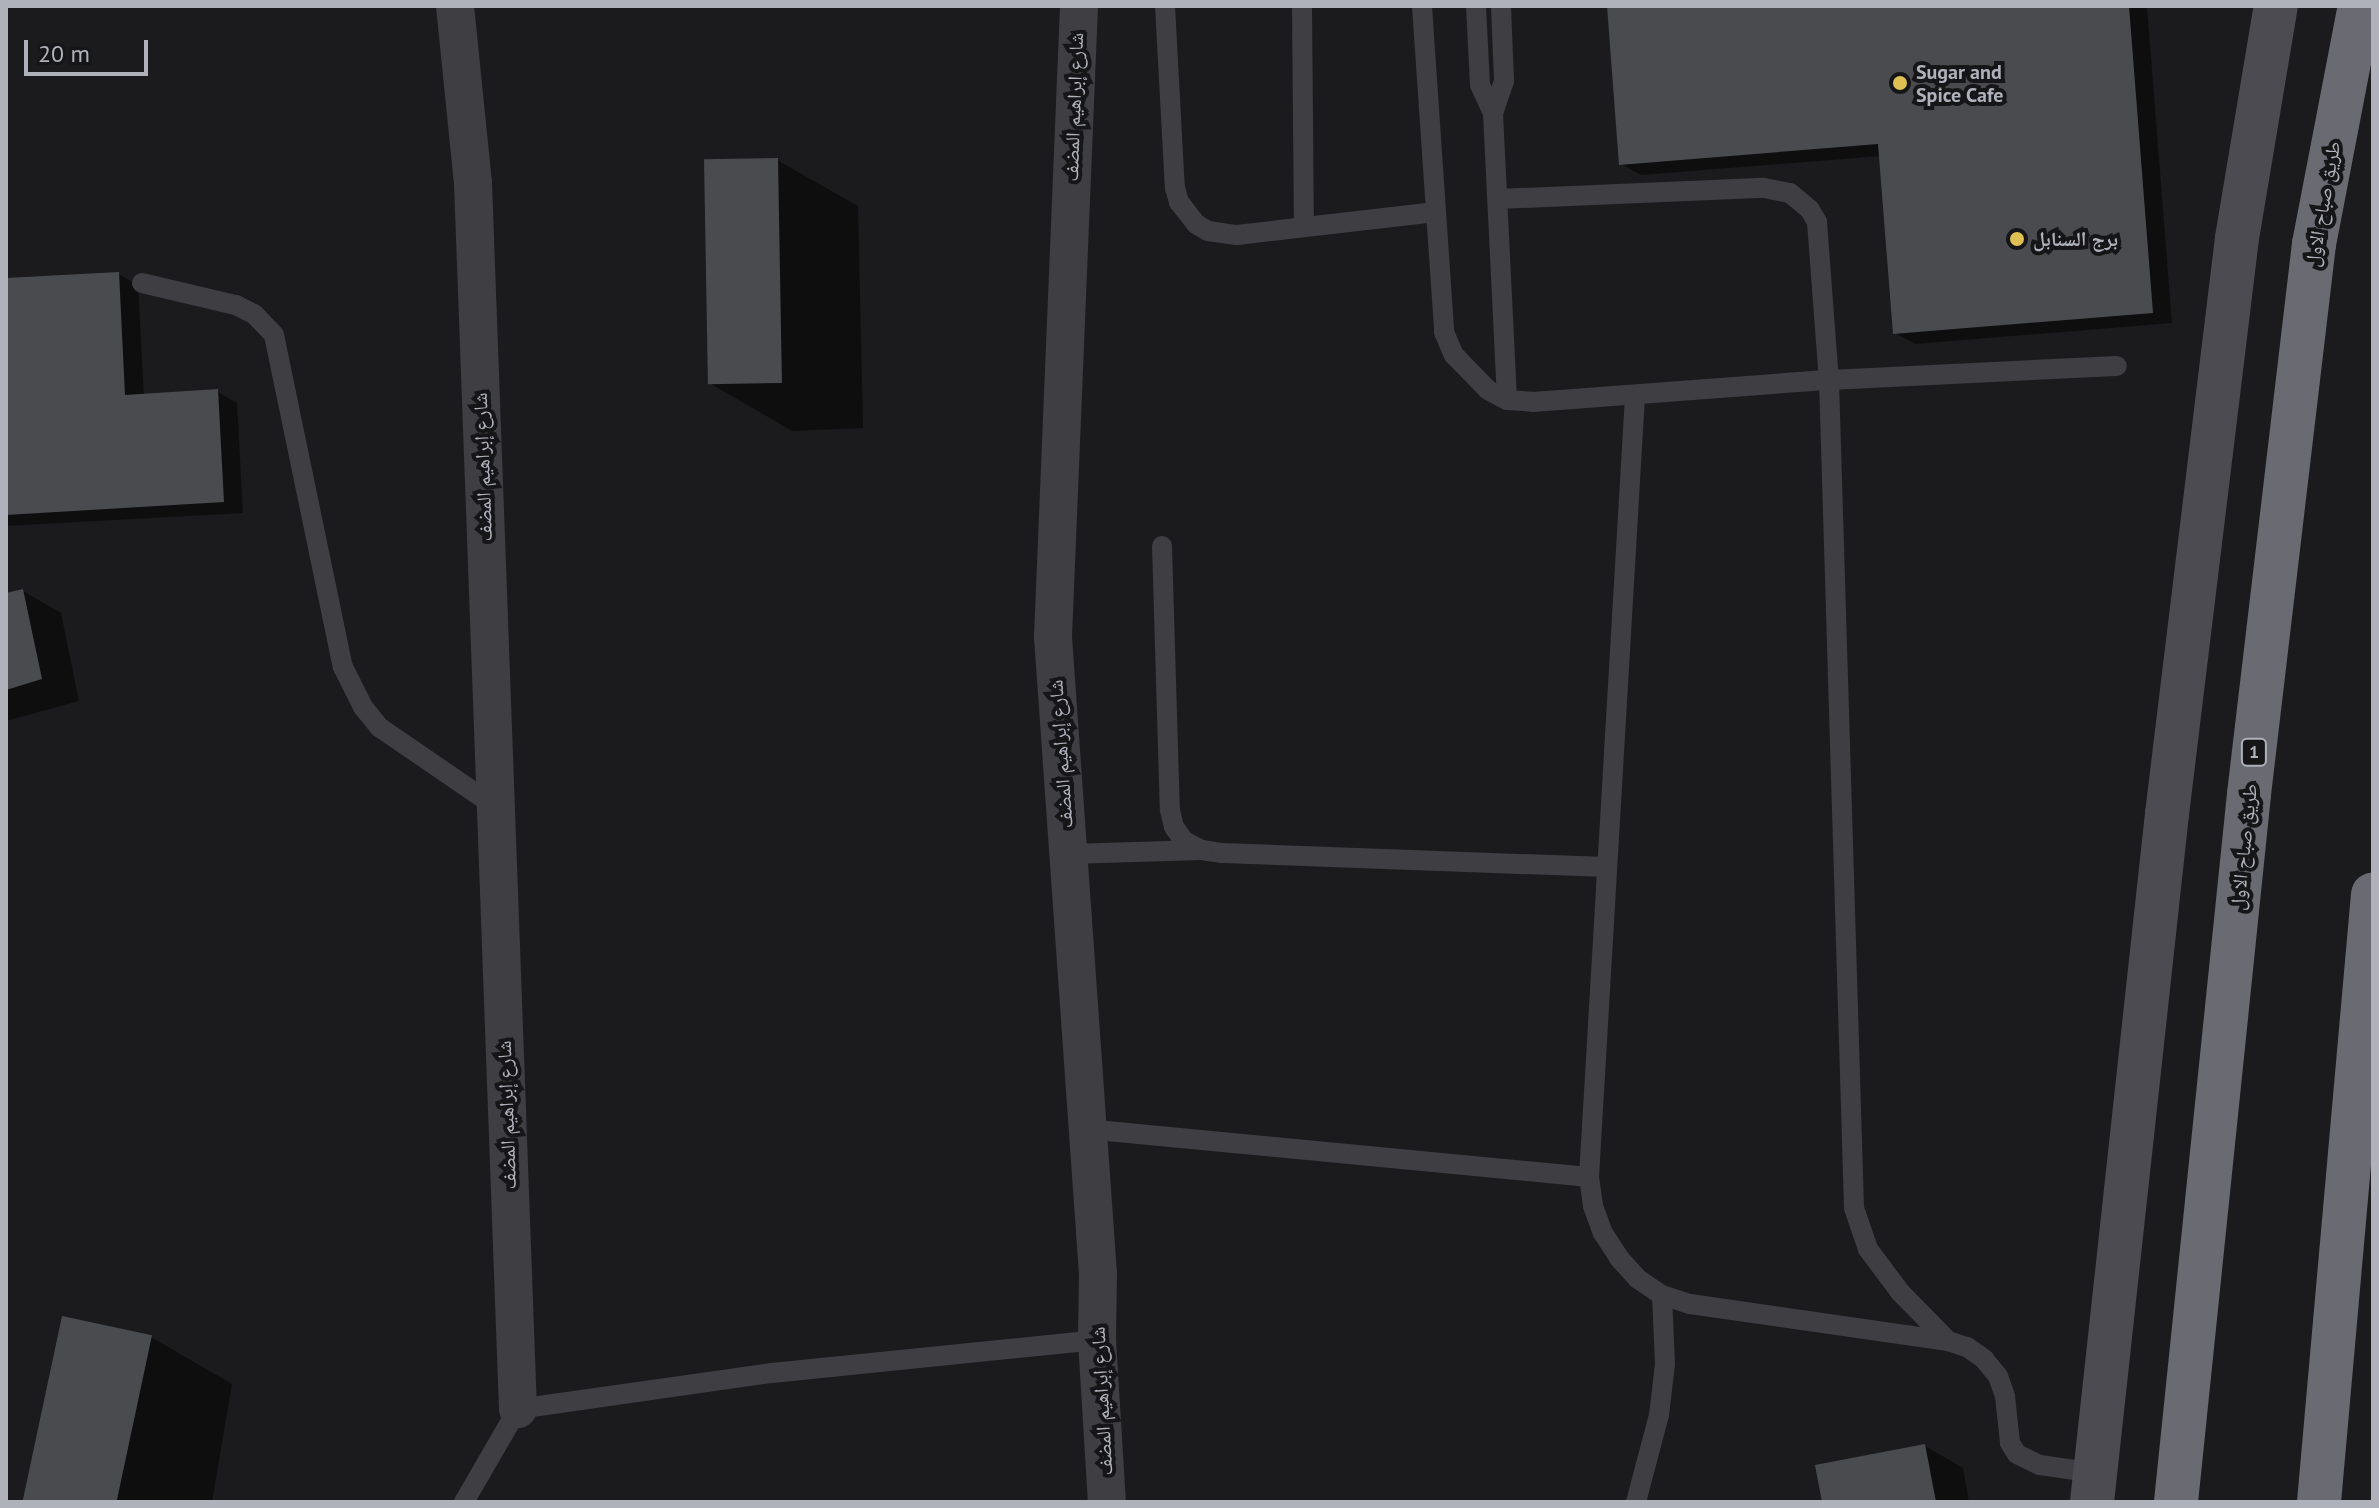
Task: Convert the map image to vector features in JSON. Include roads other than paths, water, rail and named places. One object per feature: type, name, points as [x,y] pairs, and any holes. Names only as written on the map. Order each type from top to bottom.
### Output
[{"type":"highway","name":"طريق صباح الاول","points":[[2176,1502],[2249,794],[2314,244],[2360,6]]},
{"type":"highway","points":[[2319,1502],[2373,894]]},
{"type":"main road","points":[[2094,1488],[2167,814],[2237,238],[2276,6]]},
{"type":"street","name":"شارع إبراهيم المضف","points":[[455,6],[473,183],[518,1409]]},
{"type":"street","name":"شارع إبراهيم المضف","points":[[1079,6],[1053,637],[1098,1274],[1097,1340],[1107,1502]]},
{"type":"lane","points":[[1165,6],[1175,188],[1186,214],[1196,224],[1223,235],[1436,212]]},
{"type":"lane","points":[[1302,6],[1304,227]]},
{"type":"lane","points":[[1422,6],[1444,332],[1454,355],[1469,375],[1507,400],[1533,402],[1829,380],[2117,366]]},
{"type":"lane","points":[[1476,6],[1480,85],[1493,113],[1507,400]]},
{"type":"lane","points":[[1493,113],[1504,81],[1501,6]]},
{"type":"lane","points":[[1498,199],[1764,188],[1790,193],[1810,210],[1820,235],[1829,380],[1854,1208],[1868,1249],[1900,1292],[1948,1341]]},
{"type":"lane","points":[[142,283],[236,305],[254,314],[274,335],[343,667],[363,707],[379,727],[496,807]]},
{"type":"lane","points":[[1635,396],[1589,1177],[1593,1206],[1619,1258],[1638,1279],[1662,1295],[1690,1304],[1948,1341],[1967,1347],[1984,1359],[1998,1376],[2005,1396],[2007,1430],[2017,1454],[2094,1488]]},
{"type":"lane","points":[[1162,546],[1170,810],[1174,827],[1184,841],[1202,850]]},
{"type":"lane","points":[[1068,854],[1202,850],[1607,867]]},
{"type":"lane","points":[[1086,1129],[1589,1177]]},
{"type":"lane","points":[[1636,1502],[1662,1390],[1665,1364],[1662,1295]]},
{"type":"lane","points":[[464,1502],[518,1409],[772,1373],[1097,1340]]},
{"type":"place","name":"Sugar and Spice Cafe","points":[[1900,83]]},
{"type":"place","name":"برج السنابل","points":[[2017,239]]}]
